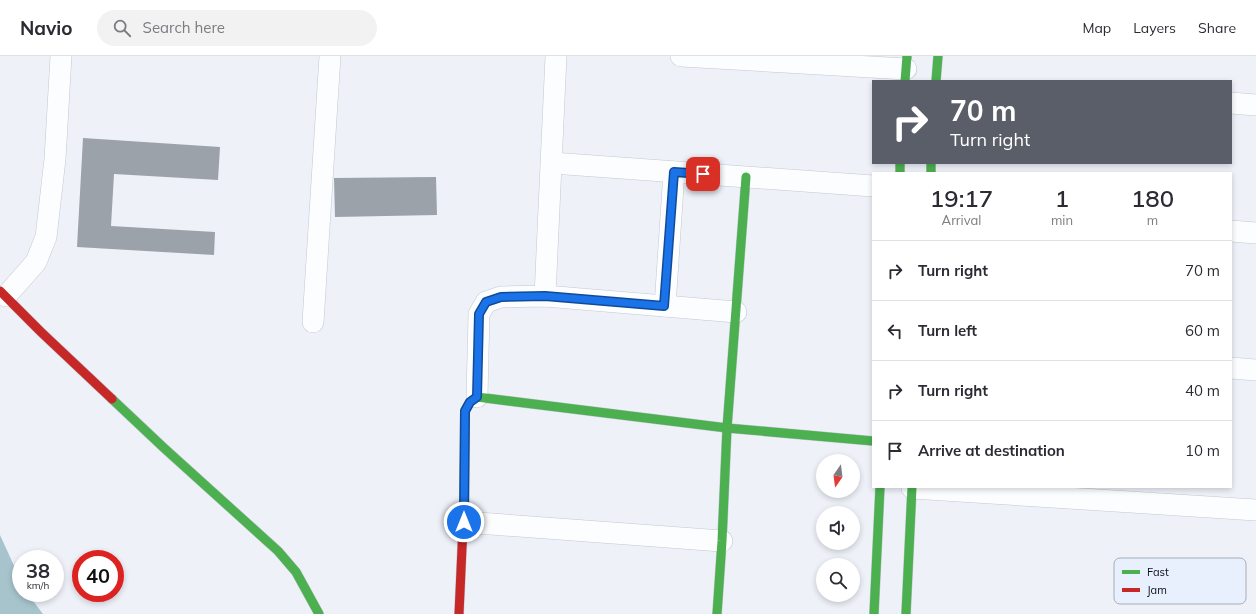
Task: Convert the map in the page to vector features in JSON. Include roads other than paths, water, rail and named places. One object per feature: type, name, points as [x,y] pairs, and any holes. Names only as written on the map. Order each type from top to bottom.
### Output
[{"type":"main road","points":[[936,80],[938,56]]},
{"type":"main road","points":[[717,614],[727,428],[746,177]]},
{"type":"main road","points":[[3,294],[41,332],[153,437],[278,551],[296,572],[319,614]]},
{"type":"main road","points":[[459,614],[464,522],[465,411],[470,402],[477,397],[727,428],[872,442]]},
{"type":"main road","points":[[874,614],[880,488]]},
{"type":"main road","points":[[906,614],[912,488]]},
{"type":"street","points":[[3,294],[36,262],[46,237],[55,159],[61,56]]},
{"type":"street","points":[[313,322],[330,56]]},
{"type":"street","points":[[545,296],[556,56]]},
{"type":"street","points":[[681,56],[906,69]]},
{"type":"street","points":[[1232,103],[1256,105]]},
{"type":"street","points":[[552,163],[872,186]]},
{"type":"street","points":[[664,306],[674,172]]},
{"type":"street","points":[[1232,231],[1256,233]]},
{"type":"street","points":[[477,397],[479,314],[486,302],[501,297],[545,296],[736,312]]},
{"type":"street","points":[[1232,368],[1256,370]]},
{"type":"street","points":[[912,488],[1256,510]]},
{"type":"street","points":[[464,522],[722,541]]},
{"type":"water","points":[[0,535],[12,561],[12,602],[34,602],[43,614],[0,614]]}]
